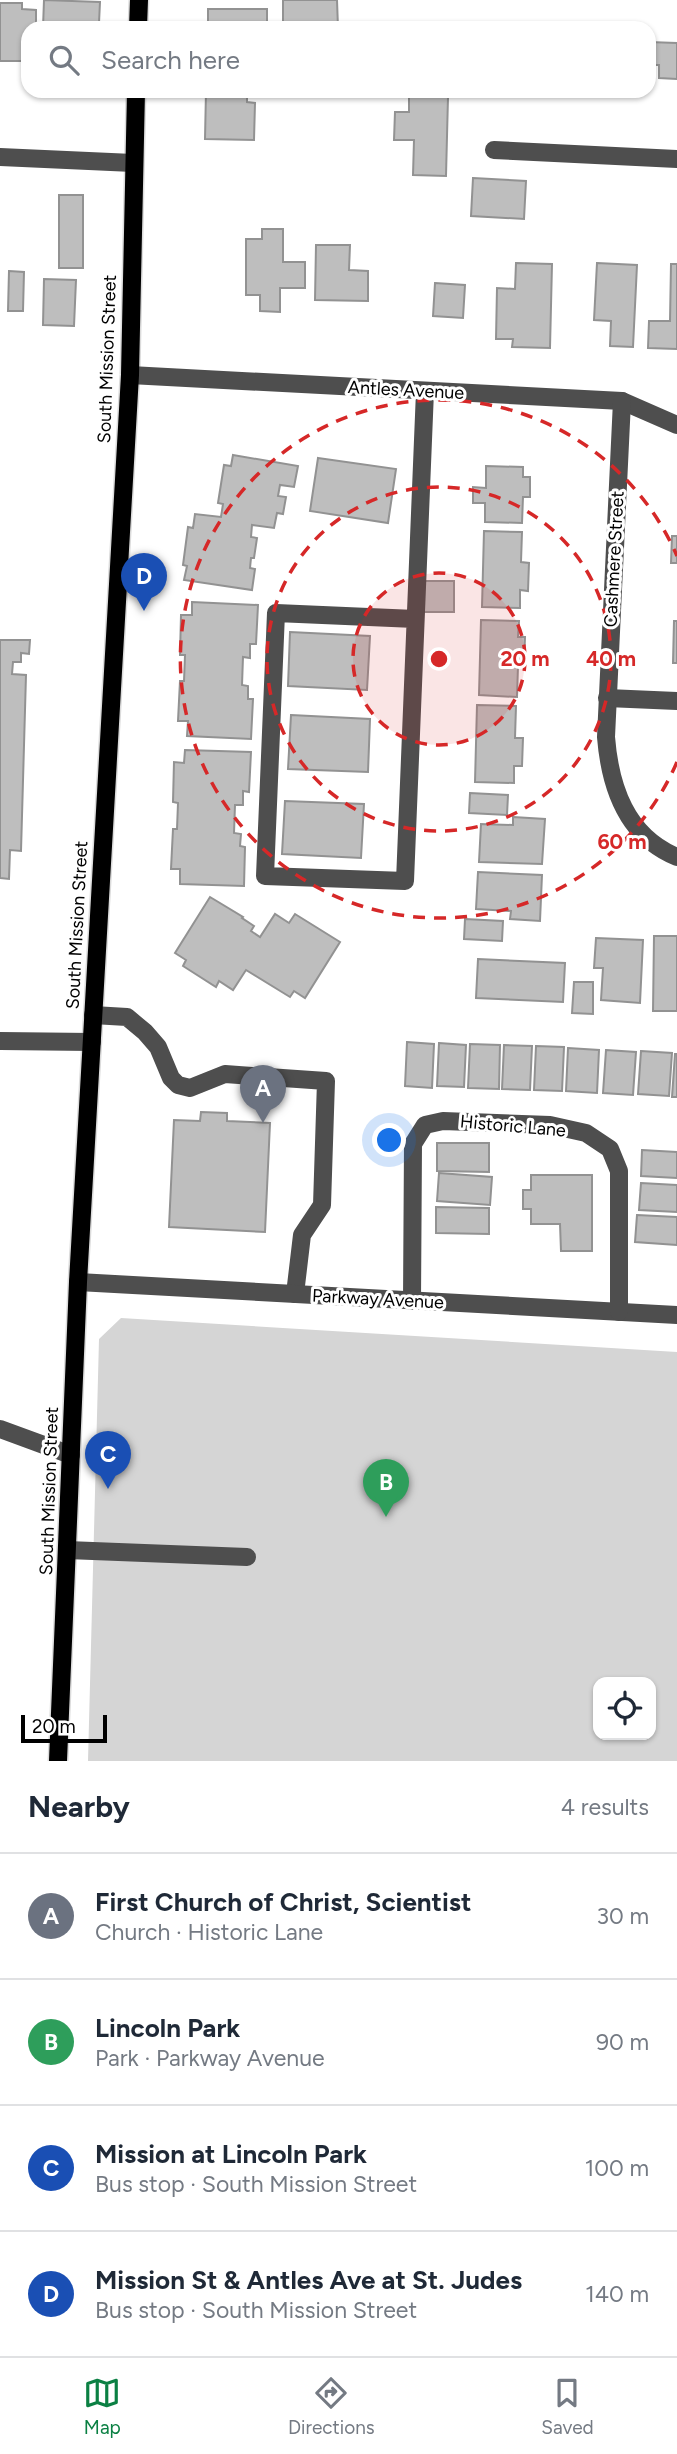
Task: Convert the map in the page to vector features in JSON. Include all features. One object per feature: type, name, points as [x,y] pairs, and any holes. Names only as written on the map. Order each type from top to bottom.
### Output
[{"type":"main road","points":[[138,21],[139,0]]},
{"type":"main road","name":"South Mission Street","points":[[58,1761],[78,1282],[130,375],[136,98]]},
{"type":"street","points":[[494,150],[677,159]]},
{"type":"street","points":[[0,157],[133,163]]},
{"type":"street","name":"Antles Avenue","points":[[130,375],[622,401],[677,425]]},
{"type":"street","points":[[415,619],[276,613],[265,876],[405,881],[425,391]]},
{"type":"street","name":"Cashmere Street","points":[[622,401],[606,737],[614,790],[637,828],[651,842],[677,857]]},
{"type":"street","points":[[607,698],[677,701]]},
{"type":"street","points":[[93,1015],[127,1017],[158,1047],[171,1077],[178,1085],[190,1088],[225,1074],[326,1081],[322,1205],[302,1234],[295,1294]]},
{"type":"street","points":[[0,1041],[92,1042]]},
{"type":"street","name":"Historic Lane","points":[[412,1301],[413,1144],[425,1125],[443,1121],[550,1125],[586,1133],[594,1138],[610,1149],[619,1171],[619,1312]]},
{"type":"street","name":"Parkway Avenue","points":[[78,1282],[677,1315]]},
{"type":"street","points":[[0,1429],[71,1455]]},
{"type":"street","points":[[67,1550],[247,1557]]},
{"type":"shaded area","points":[[121,1318],[677,1352],[677,1761],[88,1761],[99,1339]]},
{"type":"building","points":[[44,0],[100,2],[99,21],[43,21]]},
{"type":"building","points":[[283,0],[337,0],[338,21],[283,21]]},
{"type":"building","points":[[0,3],[22,3],[22,9],[36,10],[36,21],[21,21],[21,61],[0,61]]},
{"type":"building","points":[[208,9],[267,9],[267,21],[208,21]]},
{"type":"building","points":[[656,42],[677,43],[677,79],[659,78],[659,65],[656,65]]},
{"type":"building","points":[[206,98],[247,98],[247,102],[255,103],[254,140],[205,139]]},
{"type":"building","points":[[409,98],[448,98],[446,176],[413,175],[414,140],[394,140],[395,112],[409,112]]},
{"type":"building","points":[[473,178],[526,181],[524,219],[471,216]]},
{"type":"building","points":[[59,195],[83,195],[83,268],[59,268]]},
{"type":"building","points":[[262,229],[283,229],[283,262],[305,262],[305,288],[280,288],[280,312],[260,311],[260,295],[246,295],[246,239],[262,239]]},
{"type":"building","points":[[316,245],[350,245],[349,270],[368,271],[368,301],[315,300]]},
{"type":"building","points":[[516,263],[552,264],[550,348],[512,347],[513,339],[496,339],[497,288],[515,289]]},
{"type":"building","points":[[597,263],[637,265],[633,347],[610,346],[611,321],[594,320]]},
{"type":"building","points":[[671,264],[677,264],[677,349],[648,348],[649,321],[670,321]]},
{"type":"building","points":[[9,271],[24,272],[23,311],[8,311]]},
{"type":"building","points":[[44,279],[76,280],[74,326],[43,325]]},
{"type":"building","points":[[435,283],[465,285],[463,318],[433,316]]},
{"type":"building","points":[[233,455],[298,466],[294,487],[280,485],[278,496],[286,497],[283,514],[277,513],[274,528],[252,525],[251,537],[257,538],[250,568],[255,569],[252,590],[184,580],[187,566],[183,565],[188,527],[193,528],[195,514],[221,517],[223,504],[218,503],[224,465],[231,466]]},
{"type":"building","points":[[318,458],[396,469],[388,523],[310,511]]},
{"type":"building","points":[[486,466],[523,467],[523,477],[530,477],[530,497],[523,497],[522,523],[485,522],[485,503],[473,503],[473,487],[486,488]]},
{"type":"building","points":[[484,531],[522,532],[521,562],[529,563],[528,591],[520,590],[520,608],[482,607]]},
{"type":"building","points":[[672,536],[677,536],[677,563],[671,563]]},
{"type":"building","points":[[420,581],[454,581],[454,612],[420,612]]},
{"type":"building","points":[[192,602],[258,605],[256,644],[250,644],[250,658],[243,657],[242,685],[248,686],[248,699],[253,699],[251,739],[187,736],[188,721],[178,721],[180,681],[184,681],[185,655],[180,655],[181,615],[192,615]]},
{"type":"building","points":[[481,620],[519,621],[518,637],[525,637],[524,666],[518,666],[517,697],[479,695]]},
{"type":"building","points":[[674,621],[677,621],[677,663],[673,663]]},
{"type":"building","points":[[290,632],[370,636],[367,690],[288,686]]},
{"type":"building","points":[[0,640],[30,640],[29,654],[21,653],[21,662],[13,662],[12,674],[26,675],[21,851],[10,850],[9,879],[0,878]]},
{"type":"building","points":[[477,705],[516,706],[515,738],[523,738],[522,766],[514,766],[514,783],[475,782]]},
{"type":"building","points":[[291,715],[370,719],[368,772],[288,769]]},
{"type":"building","points":[[185,750],[251,752],[249,792],[243,791],[243,805],[235,805],[234,833],[241,834],[240,846],[245,847],[244,886],[180,884],[180,869],[171,869],[173,829],[177,829],[178,803],[173,802],[174,762],[184,763]]},
{"type":"building","points":[[470,793],[508,795],[507,815],[469,813]]},
{"type":"building","points":[[285,801],[364,804],[361,858],[282,854]]},
{"type":"building","points":[[513,817],[545,819],[542,864],[479,862],[481,824],[513,825]]},
{"type":"building","points":[[478,872],[542,875],[540,921],[510,919],[511,911],[476,909]]},
{"type":"building","points":[[210,897],[243,917],[254,926],[251,931],[260,937],[275,914],[289,923],[295,914],[340,942],[305,998],[294,991],[290,997],[246,970],[233,990],[219,981],[216,987],[183,966],[186,960],[175,953]]},
{"type":"building","points":[[465,919],[503,921],[502,941],[464,939]]},
{"type":"building","points":[[654,936],[677,936],[677,1011],[653,1011]]},
{"type":"building","points":[[596,938],[643,940],[640,1003],[601,1000],[603,968],[594,968]]},
{"type":"building","points":[[478,959],[565,963],[563,1002],[476,998]]},
{"type":"building","points":[[574,982],[593,982],[593,1014],[572,1013]]},
{"type":"building","points":[[407,1042],[434,1044],[432,1088],[405,1086]]},
{"type":"building","points":[[439,1043],[466,1045],[464,1087],[437,1086]]},
{"type":"building","points":[[470,1044],[500,1045],[499,1089],[468,1088]]},
{"type":"building","points":[[504,1045],[532,1046],[530,1090],[502,1089]]},
{"type":"building","points":[[536,1046],[564,1047],[562,1091],[534,1090]]},
{"type":"building","points":[[568,1048],[599,1050],[597,1093],[566,1091]]},
{"type":"building","points":[[606,1050],[636,1052],[633,1095],[603,1093]]},
{"type":"building","points":[[641,1051],[672,1053],[669,1096],[638,1094]]},
{"type":"building","points":[[675,1054],[677,1097],[672,1097]]},
{"type":"building","points":[[201,1112],[227,1113],[227,1121],[270,1123],[265,1232],[169,1227],[174,1120],[200,1121]]},
{"type":"building","points":[[437,1143],[489,1143],[489,1172],[437,1171]]},
{"type":"building","points":[[642,1150],[677,1152],[677,1178],[641,1176]]},
{"type":"building","points":[[439,1173],[492,1177],[490,1205],[437,1201]]},
{"type":"building","points":[[531,1175],[592,1175],[592,1251],[561,1251],[560,1224],[531,1224],[531,1209],[523,1209],[523,1190],[531,1190]]},
{"type":"building","points":[[641,1183],[677,1185],[677,1212],[639,1210]]},
{"type":"building","points":[[436,1207],[489,1208],[489,1234],[436,1233]]},
{"type":"building","points":[[637,1215],[677,1217],[677,1245],[635,1242]]},
{"type":"place","name":"Mission St & Antles Ave at St. Judes","points":[[144,611]]},
{"type":"place","name":"First Church of Christ, Scientist","points":[[263,1123]]},
{"type":"place","name":"Mission at Lincoln Park","points":[[108,1489]]},
{"type":"place","name":"Lincoln Park","points":[[386,1517]]}]
